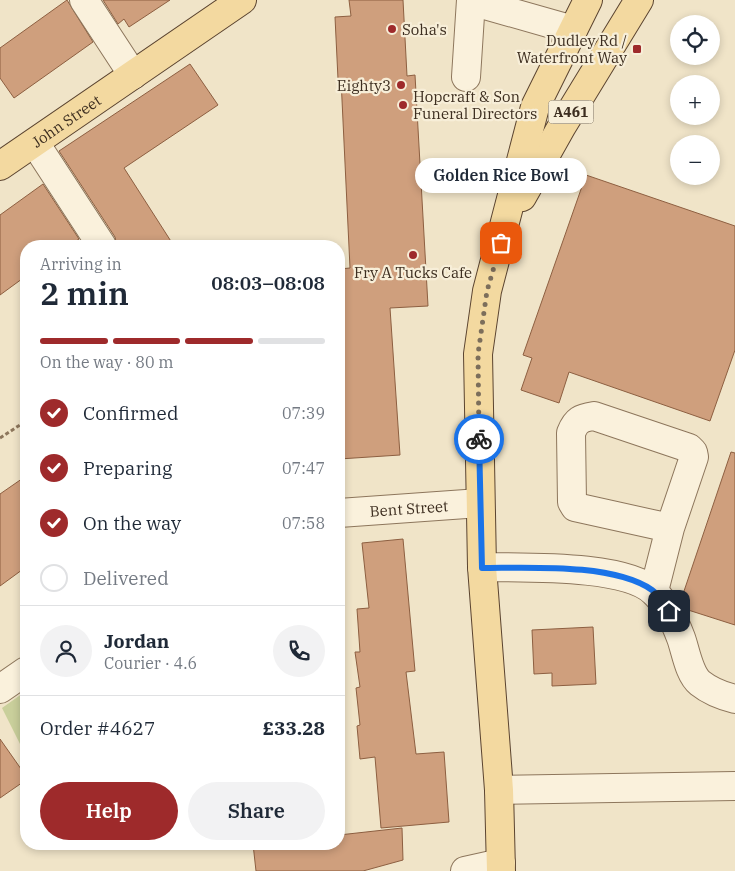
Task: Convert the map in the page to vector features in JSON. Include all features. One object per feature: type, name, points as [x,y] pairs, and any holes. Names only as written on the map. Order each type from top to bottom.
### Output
[{"type":"main road","name":"John Street","points":[[0,166],[242,0]]},
{"type":"main road","name":"A461","points":[[501,867],[499,790],[482,568],[478,354],[487,291],[535,107],[588,0]]},
{"type":"main road","name":"A461","points":[[505,227],[562,126],[640,0]]},
{"type":"street","points":[[84,0],[133,75]]},
{"type":"street","points":[[466,77],[471,1],[573,30]]},
{"type":"street","points":[[35,143],[98,240]]},
{"type":"street","points":[[654,591],[670,528],[694,458],[693,452],[689,448],[594,416],[582,418],[575,423],[571,433],[572,502],[575,507],[670,528]]},
{"type":"street","name":"Bent Street","points":[[345,513],[480,503]]},
{"type":"street","points":[[482,568],[574,568],[635,581],[654,591],[669,611],[699,683],[720,694],[735,699]]},
{"type":"street","points":[[0,689],[20,675]]},
{"type":"street","points":[[499,790],[735,786]]},
{"type":"street","points":[[465,871],[501,867]]},
{"type":"path","points":[[0,438],[20,425]]},
{"type":"green space","points":[[20,695],[20,744],[2,708]]},
{"type":"building","points":[[67,0],[93,42],[14,98],[0,78],[0,48]]},
{"type":"building","points":[[103,0],[170,0],[129,27],[124,19],[118,24]]},
{"type":"building","points":[[349,0],[403,0],[407,76],[415,75],[428,306],[390,308],[400,455],[345,459],[345,268],[350,268],[341,79],[338,79],[335,17],[351,16]]},
{"type":"building","points":[[190,64],[218,105],[124,168],[170,240],[116,240],[59,151]]},
{"type":"building","points":[[586,175],[735,226],[735,350],[710,421],[569,372],[559,403],[521,390],[532,358],[523,355]]},
{"type":"building","points":[[43,184],[79,239],[20,240],[20,280],[0,295],[0,215]]},
{"type":"building","points":[[731,452],[735,453],[735,625],[685,609],[681,600]]},
{"type":"building","points":[[20,480],[20,571],[0,586],[0,494]]},
{"type":"building","points":[[403,539],[415,671],[406,672],[416,754],[444,752],[449,822],[381,828],[375,757],[360,759],[357,726],[360,725],[356,688],[360,687],[355,652],[360,652],[357,609],[369,608],[362,543]]},
{"type":"building","points":[[593,627],[596,684],[552,686],[552,673],[534,674],[532,630]]},
{"type":"building","points":[[0,739],[20,767],[20,784],[0,798]]},
{"type":"building","points":[[402,828],[403,860],[363,871],[256,871],[254,850],[345,850],[345,834]]},
{"type":"way so far","points":[[479,439],[478,354],[487,291],[501,243]]},
{"type":"place","name":"Soha's","points":[[392,29]]},
{"type":"place","name":"Dudley Rd / Waterfront Way","points":[[637,49]]},
{"type":"place","name":"Eighty3","points":[[401,85]]},
{"type":"place","name":"Hopcraft & Son Funeral Directors","points":[[403,105]]},
{"type":"place","name":"Golden Rice Bowl","points":[[501,243]]},
{"type":"place","name":"Fry A Tucks Cafe","points":[[413,255]]},
{"type":"route","points":[[479,439],[482,568],[574,568],[635,581],[654,591],[669,611]]}]
